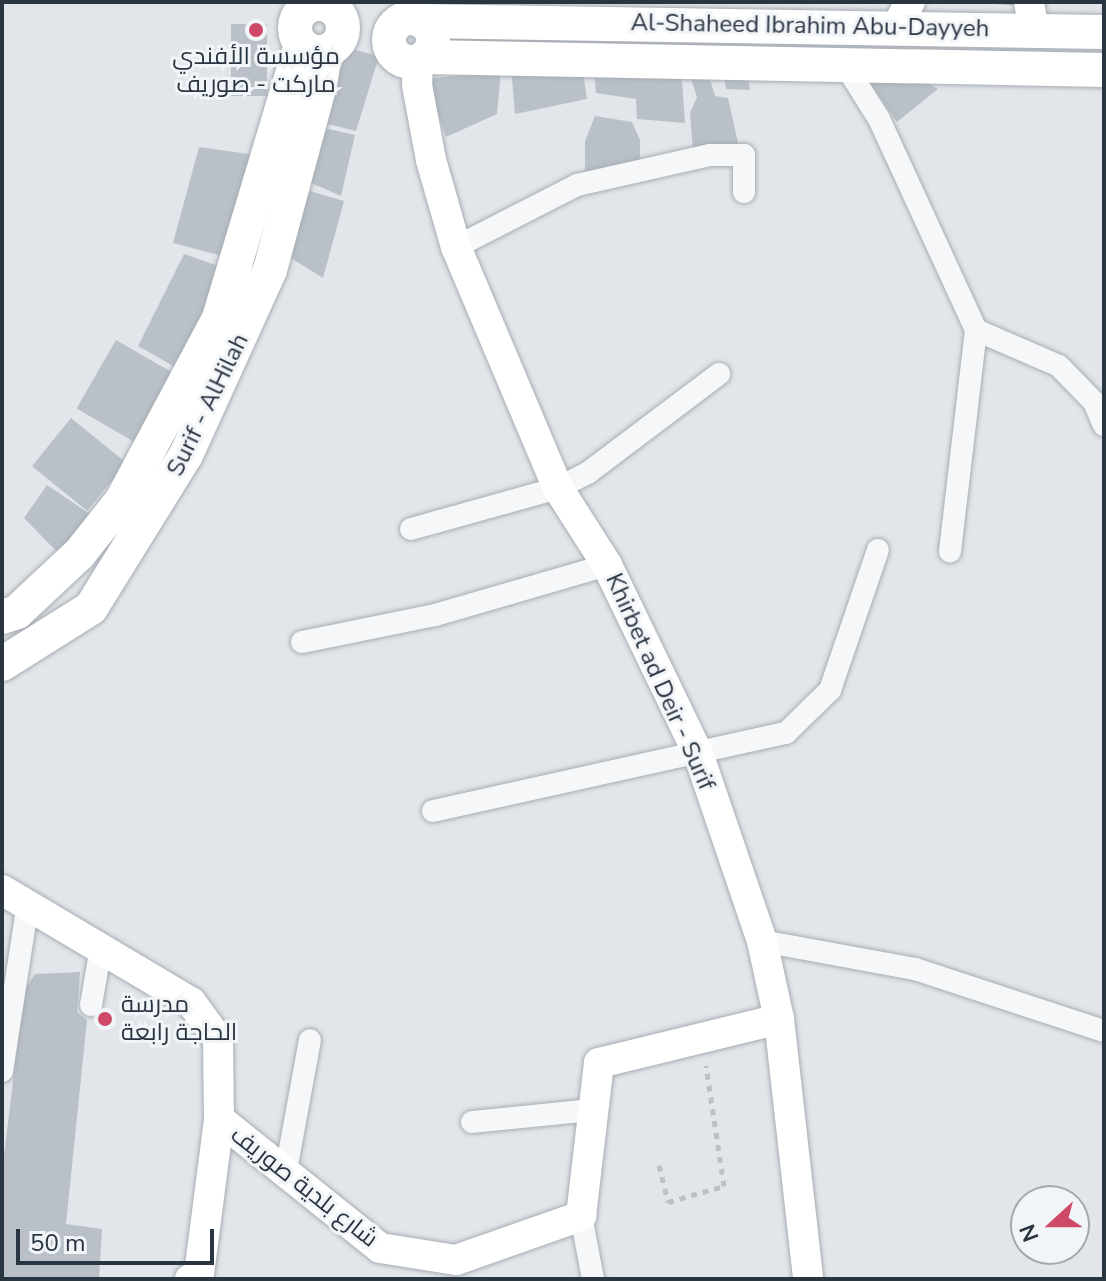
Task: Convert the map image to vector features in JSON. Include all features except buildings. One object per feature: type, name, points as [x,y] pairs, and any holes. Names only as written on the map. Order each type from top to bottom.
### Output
[{"type":"main road","points":[[285,95],[286,64],[275,34],[320,18],[354,15],[404,41]]},
{"type":"main road","name":"Al-Shaheed Ibrahim Abu-Dayyeh","points":[[404,41],[903,15],[1032,16],[1104,32]]},
{"type":"main road","points":[[320,18],[320,85]]},
{"type":"main road","name":"Surif - AlHilah","points":[[2,617],[17,612],[80,553],[129,486],[219,318],[285,95],[320,18]]},
{"type":"main road","name":"Al-Shaheed Ibrahim Abu-Dayyeh","points":[[404,41],[845,65],[1104,70]]},
{"type":"main road","points":[[320,85],[346,48],[404,41]]},
{"type":"main road","name":"Khirbet ad Deir - Surif","points":[[404,41],[405,101],[431,160],[456,247],[558,488],[607,565],[698,753],[762,941],[779,1019],[808,1279]]},
{"type":"main road","name":"Surif - AlHilah","points":[[2,664],[91,608],[186,455],[270,270],[320,85]]},
{"type":"main road","name":"شارع بلدية صوريف","points":[[15,897],[191,1002],[218,1039],[219,1119],[285,1176],[380,1248],[456,1260],[581,1216]]},
{"type":"main road","points":[[581,1216],[599,1063],[779,1019]]},
{"type":"main road","points":[[197,1277],[219,1119]]},
{"type":"street","points":[[845,65],[879,119],[976,330],[950,551]]},
{"type":"street","points":[[456,247],[577,185],[710,155],[744,155],[744,192]]},
{"type":"street","points":[[976,330],[1059,366],[1094,402],[1104,425]]},
{"type":"street","points":[[411,529],[558,488],[589,472],[719,374]]},
{"type":"street","points":[[433,811],[786,733],[830,690],[878,550]]},
{"type":"street","points":[[302,642],[435,615],[607,565]]},
{"type":"street","points":[[2,1071],[15,897]]},
{"type":"street","points":[[762,941],[915,969],[1104,1031]]},
{"type":"street","points":[[91,1005],[101,947]]},
{"type":"street","points":[[285,1176],[310,1040]]},
{"type":"street","points":[[472,1122],[593,1110]]},
{"type":"street","points":[[581,1216],[593,1279]]},
{"type":"path","points":[[659,1165],[668,1202],[724,1186],[703,1037]]},
{"type":"place","name":"مؤسسة الأفندي ماركت - صوريف","points":[[256,30]]},
{"type":"place","name":"مدرسة الحاجة رابعة","points":[[105,1019]]}]
